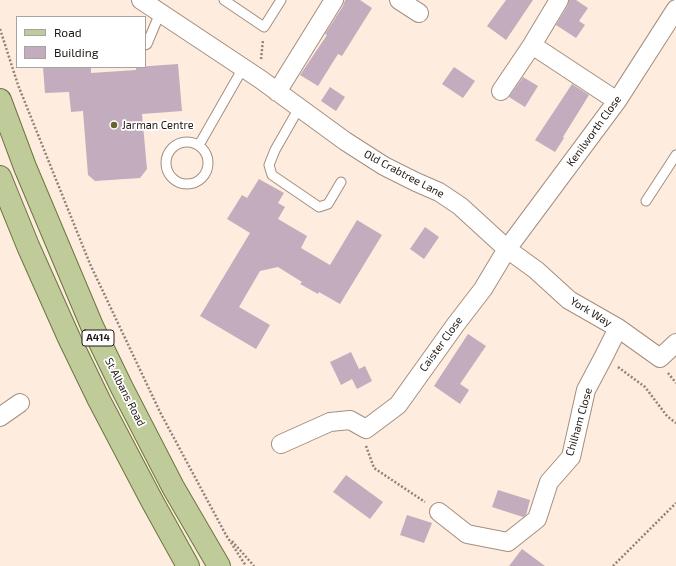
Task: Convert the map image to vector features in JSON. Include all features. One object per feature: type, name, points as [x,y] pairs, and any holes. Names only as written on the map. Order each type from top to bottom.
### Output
[{"type":"main road","name":"St Albans Road","points":[[0,100],[25,167],[92,326],[122,388],[174,487],[219,566]]},
{"type":"main road","name":"A414","points":[[0,177],[28,246],[92,386],[188,566]]},
{"type":"street","name":"Old Crabtree Lane","points":[[141,0],[260,79],[345,141],[384,166],[439,192],[460,206],[507,249]]},
{"type":"street","points":[[277,92],[334,0]]},
{"type":"street","points":[[399,0],[419,13]]},
{"type":"street","points":[[501,91],[532,45],[559,0]]},
{"type":"street","name":"Kenilworth Close","points":[[507,249],[617,100],[676,10]]},
{"type":"street","points":[[532,45],[617,100]]},
{"type":"street","name":"York Way","points":[[507,249],[536,270],[569,300],[618,328],[668,371],[676,343]]},
{"type":"street","name":"Caister Close","points":[[366,429],[398,405],[483,289],[507,249]]},
{"type":"street","name":"Chilham Close","points":[[439,512],[467,534],[508,542],[537,519],[549,482],[571,457],[586,390],[604,358],[618,328]]},
{"type":"street","points":[[0,417],[20,403]]},
{"type":"street","points":[[281,444],[330,422],[350,420],[366,429]]},
{"type":"lane","points":[[224,0],[264,26],[281,0]]},
{"type":"lane","points":[[146,44],[160,13]]},
{"type":"lane","points":[[199,145],[243,68]]},
{"type":"lane","points":[[299,108],[275,150],[269,165],[272,174],[319,207],[328,204],[341,182]]},
{"type":"lane","points":[[192,142],[199,145],[207,155],[209,162],[205,175],[200,180],[188,184],[175,181],[170,176],[167,169],[166,162],[168,154],[172,148],[178,144],[192,142]]},
{"type":"lane","points":[[646,201],[676,155]]},
{"type":"path","points":[[260,79],[264,26]]},
{"type":"path","points":[[0,29],[18,85],[90,264],[160,412],[226,535],[246,566]]},
{"type":"path","points":[[604,358],[645,387],[667,416],[676,423]]},
{"type":"path","points":[[366,429],[366,446],[374,468],[439,512]]},
{"type":"path","points":[[613,566],[676,503]]},
{"type":"path","points":[[226,535],[254,566]]},
{"type":"building","points":[[345,0],[360,0],[372,8],[342,56],[338,54],[318,86],[300,75],[327,35],[325,34],[343,6]]},
{"type":"building","points":[[506,0],[533,0],[506,40],[487,26]]},
{"type":"building","points":[[569,0],[576,0],[588,8],[579,21],[585,25],[576,38],[556,25],[568,5]]},
{"type":"building","name":"Jarman Centre","points":[[178,64],[182,111],[142,114],[147,169],[140,178],[95,181],[88,175],[83,111],[71,112],[69,92],[45,93],[43,68],[91,68],[91,73],[136,70],[136,68],[146,68],[146,66]]},
{"type":"building","points":[[454,67],[475,81],[463,98],[442,84]]},
{"type":"building","points":[[523,77],[538,86],[525,107],[509,97]]},
{"type":"building","points":[[572,84],[589,95],[555,152],[535,140]]},
{"type":"building","points":[[330,87],[345,97],[336,111],[321,101]]},
{"type":"building","points":[[259,179],[284,193],[278,203],[285,207],[278,219],[307,236],[301,248],[330,265],[357,220],[382,235],[340,304],[319,292],[318,294],[300,284],[302,282],[278,267],[260,271],[239,307],[270,325],[256,349],[200,316],[250,233],[227,219],[242,195],[247,198]]},
{"type":"building","points":[[425,227],[439,237],[424,259],[410,249]]},
{"type":"building","points":[[468,334],[486,346],[460,384],[469,390],[460,404],[434,386]]},
{"type":"building","points":[[351,352],[359,369],[365,366],[372,381],[357,389],[352,379],[341,385],[330,362]]},
{"type":"building","points":[[346,475],[383,502],[370,519],[333,492]]},
{"type":"building","points":[[498,490],[530,500],[526,515],[523,517],[492,507]]},
{"type":"building","points":[[407,515],[432,523],[424,543],[400,535]]},
{"type":"building","points":[[522,549],[545,566],[509,566]]},
{"type":"place","name":"Jarman Centre","points":[[114,125]]}]
